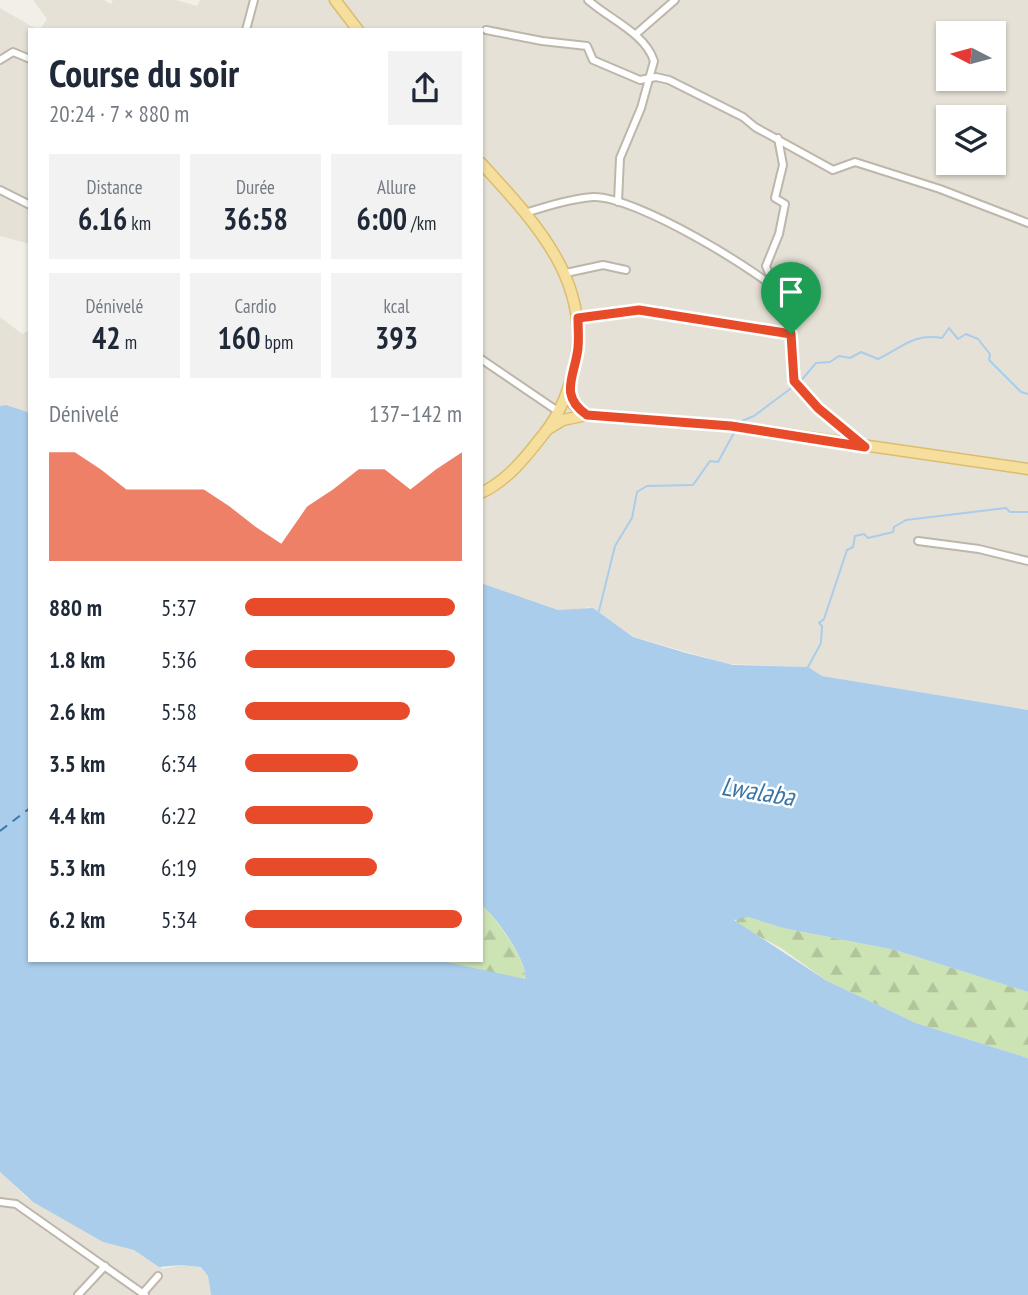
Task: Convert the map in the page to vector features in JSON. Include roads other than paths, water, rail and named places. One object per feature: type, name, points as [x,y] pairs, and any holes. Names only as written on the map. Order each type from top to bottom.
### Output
[{"type":"main road","points":[[335,0],[356,28]]},
{"type":"main road","points":[[483,165],[525,213],[566,273],[578,318],[578,347],[569,390],[559,412],[511,473],[483,492]]},
{"type":"main road","points":[[569,390],[574,405],[587,415]]},
{"type":"main road","points":[[548,429],[563,420],[587,415],[735,427],[1028,469]]},
{"type":"street","points":[[247,28],[254,0]]},
{"type":"street","points":[[588,0],[616,23],[636,34],[652,55],[651,79],[620,158],[618,202]]},
{"type":"street","points":[[636,34],[675,0]]},
{"type":"street","points":[[486,30],[542,41],[587,46],[593,60],[640,80],[669,80],[833,170],[855,162],[940,188],[1028,223]]},
{"type":"street","points":[[0,60],[13,52],[28,58]]},
{"type":"street","points":[[773,285],[766,264],[779,234],[785,204],[775,198],[783,165],[778,138]]},
{"type":"street","points":[[0,190],[28,204]]},
{"type":"street","points":[[525,213],[560,201],[576,202],[593,197],[618,202],[661,217],[773,285],[791,302],[794,381],[818,408],[865,447]]},
{"type":"street","points":[[566,273],[603,265],[626,270]]},
{"type":"street","points":[[578,318],[639,310],[791,334]]},
{"type":"street","points":[[483,360],[559,412]]},
{"type":"street","points":[[918,541],[979,549],[1028,561]]},
{"type":"street","points":[[0,1202],[16,1204],[144,1294],[158,1276]]},
{"type":"street","points":[[78,1295],[104,1266]]},
{"type":"water","name":"Lwalaba","points":[[6,405],[28,412],[28,962],[447,962],[525,979],[517,951],[483,907],[483,584],[558,610],[593,608],[633,637],[733,665],[808,667],[822,676],[1028,710],[1028,992],[895,950],[783,928],[748,917],[734,920],[827,981],[916,1023],[1028,1058],[1028,1295],[211,1295],[208,1276],[201,1267],[159,1267],[134,1250],[103,1242],[33,1202],[0,1172],[0,406]]},
{"type":"waterway","points":[[799,383],[816,363],[830,362],[839,356],[850,358],[861,352],[878,359],[908,342],[923,338],[942,338],[949,328],[958,339],[966,334],[978,339],[990,354],[989,360],[1021,392],[1028,394]]},
{"type":"waterway","points":[[739,422],[754,416],[794,386]]},
{"type":"waterway","points":[[599,611],[615,546],[632,518],[637,492],[647,486],[693,485],[710,461],[718,462],[735,431]]},
{"type":"waterway","points":[[808,667],[821,643],[822,626],[819,623],[824,619],[847,550],[853,547],[855,536],[864,534],[868,538],[893,532],[894,527],[906,520],[1006,508],[1010,512],[1028,512]]}]
